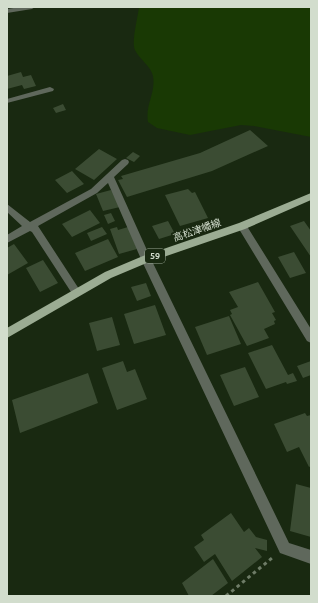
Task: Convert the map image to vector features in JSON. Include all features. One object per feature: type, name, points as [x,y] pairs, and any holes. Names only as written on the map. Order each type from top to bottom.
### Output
[{"type":"main road","name":"高松津幡線","points":[[7,332],[108,275],[146,259],[242,226],[311,196]]},
{"type":"street","points":[[7,11],[32,7]]},
{"type":"street","points":[[7,100],[50,89]]},
{"type":"street","points":[[7,239],[94,191],[125,162]]},
{"type":"street","points":[[110,177],[146,259],[285,548],[311,557]]},
{"type":"street","points":[[7,207],[35,229],[76,292]]},
{"type":"street","points":[[242,226],[311,338]]},
{"type":"path","points":[[226,596],[285,548]]},
{"type":"green space","points":[[139,7],[311,7],[311,137],[254,126],[241,125],[190,135],[157,128],[148,122],[147,116],[154,82],[152,72],[137,53],[134,46],[134,36]]},
{"type":"building","points":[[21,72],[23,77],[31,75],[36,86],[24,89],[22,85],[7,89],[7,76]]},
{"type":"building","points":[[63,104],[66,110],[56,113],[53,108]]},
{"type":"building","points":[[250,130],[268,146],[212,171],[127,197],[118,180],[123,179],[121,176],[200,153]]},
{"type":"building","points":[[99,149],[117,159],[94,180],[75,169]]},
{"type":"building","points":[[133,152],[140,156],[134,162],[126,158]]},
{"type":"building","points":[[72,171],[84,184],[67,193],[55,180]]},
{"type":"building","points":[[188,189],[192,193],[195,192],[208,218],[180,226],[165,195]]},
{"type":"building","points":[[111,190],[120,207],[103,211],[96,194]]},
{"type":"building","points":[[90,210],[100,223],[72,237],[62,224]]},
{"type":"building","points":[[111,213],[115,221],[108,224],[104,215]]},
{"type":"building","points":[[168,221],[175,234],[159,239],[152,226]]},
{"type":"building","points":[[304,221],[311,231],[311,257],[290,226]]},
{"type":"building","points":[[102,227],[107,234],[91,241],[87,233]]},
{"type":"building","points":[[117,227],[118,230],[128,227],[137,249],[119,254],[110,229]]},
{"type":"building","points":[[108,239],[118,257],[85,271],[75,253]]},
{"type":"building","points":[[14,244],[28,263],[7,275],[7,248]]},
{"type":"building","points":[[294,252],[306,273],[290,278],[278,257]]},
{"type":"building","points":[[43,260],[58,283],[40,292],[26,268]]},
{"type":"building","points":[[258,282],[275,312],[272,313],[276,320],[274,321],[275,324],[264,329],[269,338],[247,346],[230,315],[232,314],[230,310],[238,307],[229,292]]},
{"type":"building","points":[[146,283],[151,296],[137,301],[131,287]]},
{"type":"building","points":[[155,305],[166,335],[134,344],[124,314]]},
{"type":"building","points":[[229,316],[241,344],[207,355],[195,327]]},
{"type":"building","points":[[112,317],[120,345],[97,351],[89,323]]},
{"type":"building","points":[[272,345],[288,375],[293,373],[297,381],[287,384],[286,382],[266,389],[248,353]]},
{"type":"building","points":[[123,361],[127,372],[135,369],[147,399],[117,410],[102,368]]},
{"type":"building","points":[[311,361],[311,375],[303,378],[297,366]]},
{"type":"building","points":[[245,367],[259,397],[234,406],[220,375]]},
{"type":"building","points":[[88,373],[98,403],[20,433],[12,400]]},
{"type":"building","points":[[305,413],[307,416],[311,415],[311,466],[309,467],[299,447],[287,452],[274,424]]},
{"type":"building","points":[[296,484],[311,488],[311,537],[290,531]]},
{"type":"building","points":[[231,513],[244,532],[249,528],[256,537],[267,540],[267,551],[255,548],[262,557],[232,581],[215,554],[204,562],[194,547],[204,540],[201,535]]},
{"type":"building","points":[[213,559],[228,583],[211,596],[189,596],[182,583]]}]
